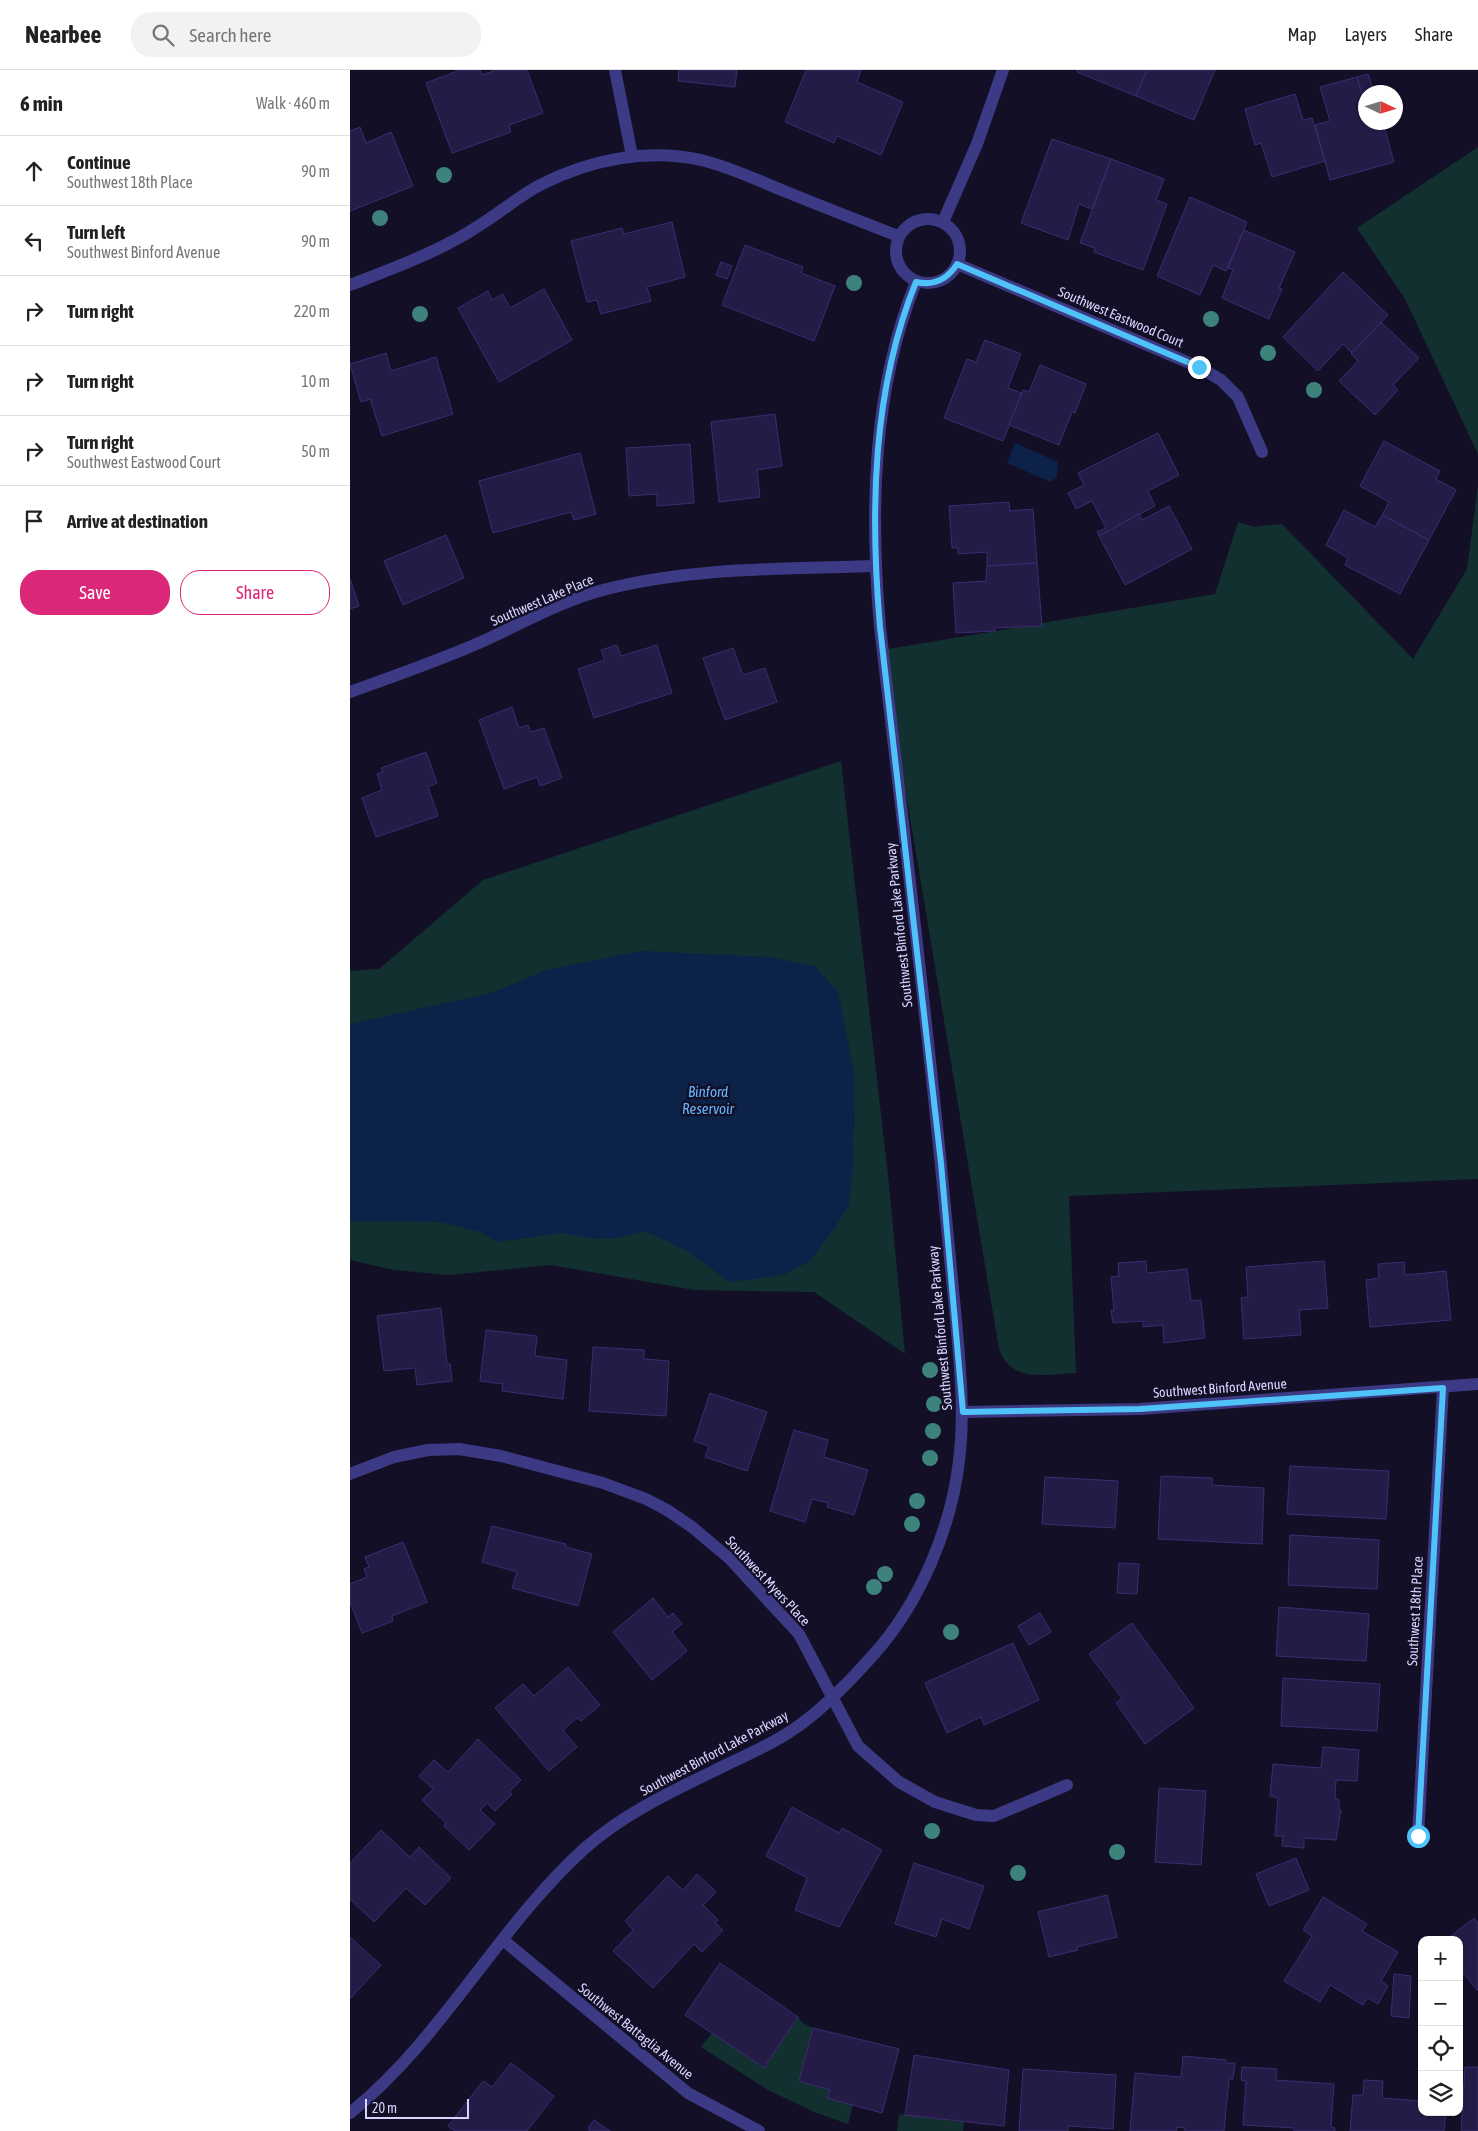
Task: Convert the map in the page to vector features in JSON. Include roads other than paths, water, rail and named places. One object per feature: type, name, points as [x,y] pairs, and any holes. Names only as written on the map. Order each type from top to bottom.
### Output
[{"type":"street","points":[[615,70],[632,156]]},
{"type":"street","points":[[943,222],[976,144],[1003,70]]},
{"type":"street","points":[[350,285],[397,266],[480,226],[539,186],[564,174],[602,162],[632,156],[701,160],[898,236]]},
{"type":"street","points":[[929,218],[943,222],[955,233],[958,241],[960,248],[957,264],[947,277],[940,281],[932,283],[916,282],[902,271],[898,263],[895,254],[898,236],[914,221],[929,218]]},
{"type":"street","name":"Southwest Eastwood Court","points":[[957,264],[1199,367],[1221,380],[1238,397],[1262,452]]},
{"type":"street","name":"Southwest Binford Lake Parkway","points":[[350,2113],[371,2096],[403,2061],[553,1880],[586,1848],[613,1826],[646,1806],[793,1731],[832,1696],[876,1652],[912,1600],[939,1543],[959,1464],[963,1412],[941,1163],[880,627],[875,566],[875,505],[878,450],[886,393],[903,315],[916,282]]},
{"type":"street","name":"Southwest Lake Place","points":[[350,692],[461,651],[557,606],[602,590],[656,578],[875,566]]},
{"type":"street","name":"Southwest Binford Avenue","points":[[963,1412],[1140,1409],[1478,1384]]},
{"type":"street","name":"Southwest 18th Place","points":[[1418,1836],[1443,1388]]},
{"type":"street","name":"Southwest Myers Place","points":[[350,1474],[394,1457],[428,1450],[459,1449],[501,1456],[604,1483],[646,1499],[667,1510],[692,1527],[730,1559],[799,1634],[858,1746],[899,1782],[935,1802],[976,1815],[994,1816],[1067,1785]]},
{"type":"street","name":"Southwest Battaglia Avenue","points":[[503,1940],[688,2093],[759,2131]]},
{"type":"water","points":[[1015,443],[1058,462],[1057,477],[1051,482],[1007,463]]},
{"type":"water","name":"Binford Reservoir","points":[[641,951],[768,957],[815,966],[838,992],[854,1071],[855,1128],[852,1139],[854,1152],[849,1205],[810,1261],[783,1275],[730,1282],[685,1250],[645,1231],[618,1238],[595,1239],[562,1233],[497,1242],[480,1232],[441,1222],[350,1221],[350,1024],[491,993],[547,970]]}]
